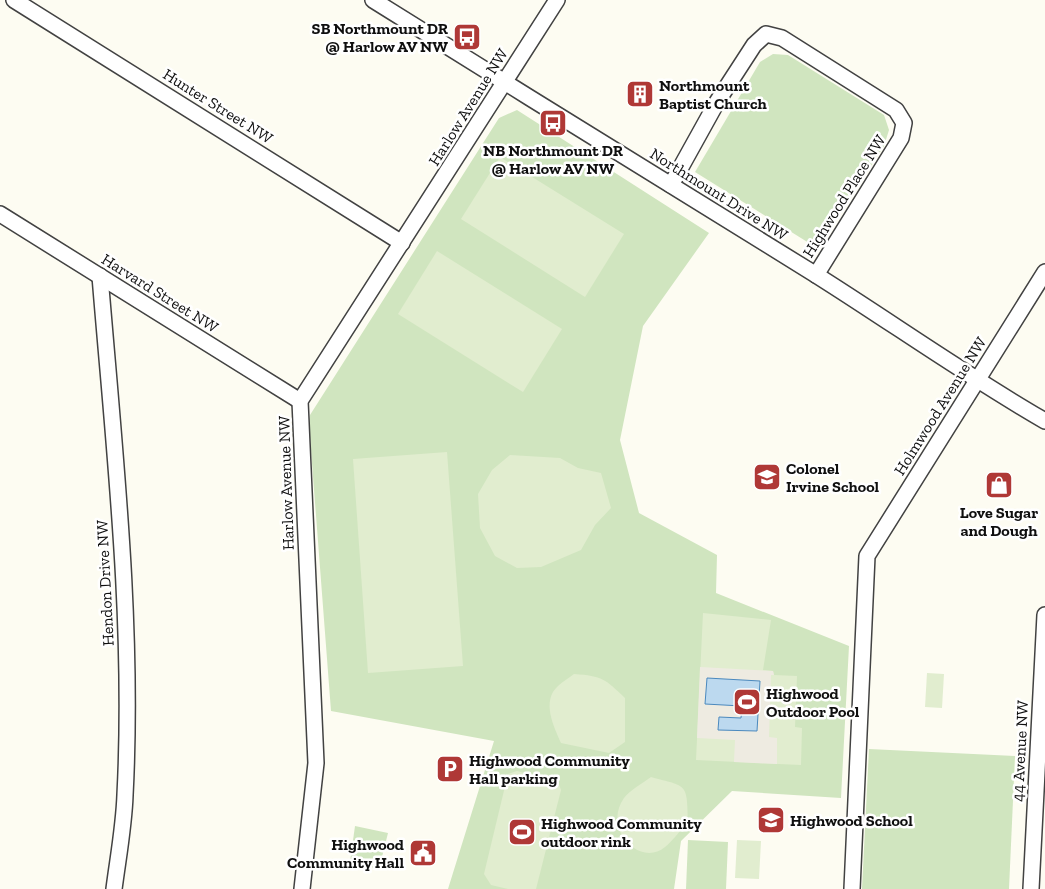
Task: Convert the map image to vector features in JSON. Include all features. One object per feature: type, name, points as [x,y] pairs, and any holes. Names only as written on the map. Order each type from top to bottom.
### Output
[{"type":"street","name":"Hunter Street NW","points":[[14,0],[402,243]]},
{"type":"street","name":"Northmount Drive NW","points":[[373,0],[816,275],[977,380],[1045,421]]},
{"type":"street","name":"Harlow Avenue NW","points":[[302,889],[316,763],[300,401],[556,0]]},
{"type":"street","name":"Highwood Place NW","points":[[672,185],[718,102],[754,45],[766,34],[782,38],[896,110],[904,122],[901,138],[860,201],[816,275]]},
{"type":"street","name":"Harvard Street NW","points":[[0,214],[300,401]]},
{"type":"street","name":"Holmwood Avenue NW","points":[[852,889],[867,556],[1045,272]]},
{"type":"street","name":"Hendon Drive NW","points":[[100,276],[125,594],[127,732],[125,797],[114,889]]},
{"type":"street","name":"44 Avenue NW","points":[[1031,889],[1045,615]]},
{"type":"green space","points":[[773,54],[788,55],[884,115],[889,130],[884,146],[817,248],[695,172],[760,62]]},
{"type":"green space","points":[[517,110],[709,233],[643,326],[620,440],[639,513],[717,555],[716,593],[849,646],[841,798],[732,791],[681,841],[674,889],[448,889],[494,741],[331,711],[309,424],[310,415],[499,118]]},
{"type":"green space","points":[[500,157],[624,234],[585,297],[461,219]]},
{"type":"green space","points":[[437,251],[562,329],[523,392],[398,314]]},
{"type":"green space","points":[[447,452],[463,666],[368,673],[353,459]]},
{"type":"green space","points":[[510,455],[560,458],[578,468],[601,473],[611,508],[595,525],[581,550],[541,567],[517,568],[495,556],[480,528],[478,494],[492,470]]},
{"type":"green space","name":"Highwood Outdoor Pool","points":[[703,613],[771,620],[763,670],[773,671],[774,675],[797,676],[795,727],[802,728],[801,765],[696,760]]},
{"type":"green space","points":[[927,673],[944,674],[942,708],[925,707]]},
{"type":"green space","points":[[574,674],[598,677],[625,698],[625,742],[609,753],[561,743],[550,714],[550,699],[558,686]]},
{"type":"green space","points":[[869,749],[1015,756],[1009,889],[862,889]]},
{"type":"green space","name":"Highwood Community outdoor rink","points":[[517,771],[558,782],[561,790],[536,889],[508,889],[491,885],[484,874],[508,774]]},
{"type":"green space","points":[[651,777],[683,788],[687,799],[688,821],[665,847],[655,852],[645,853],[635,849],[621,833],[618,822],[618,810],[624,798],[633,789]]},
{"type":"green space","points":[[355,826],[388,833],[379,869],[350,862]]},
{"type":"green space","points":[[688,840],[728,842],[726,889],[686,889]]},
{"type":"green space","points":[[737,840],[761,841],[759,879],[735,878]]},
{"type":"shaded area","points":[[700,667],[773,671],[774,675],[771,675],[769,737],[777,738],[777,764],[734,762],[735,740],[697,738]],"holes":[[[742,705],[757,731],[719,717],[742,718]]]},
{"type":"water","points":[[707,678],[760,681],[757,731],[718,730],[719,717],[741,718],[742,706],[705,704]]},
{"type":"place","name":"SB Northmount DR @ Harlow AV NW","points":[[467,37]]},
{"type":"place","name":"Northmount Baptist Church","points":[[640,94]]},
{"type":"place","name":"NB Northmount DR @ Harlow AV NW","points":[[553,123]]},
{"type":"place","name":"Colonel Irvine School","points":[[767,477]]},
{"type":"place","name":"Love Sugar and Dough","points":[[999,485]]},
{"type":"place","name":"Highwood Outdoor Pool","points":[[747,702]]},
{"type":"place","name":"Highwood Community Hall parking","points":[[450,769]]},
{"type":"place","name":"Highwood School","points":[[771,820]]},
{"type":"place","name":"Highwood Community outdoor rink","points":[[522,832]]},
{"type":"place","name":"Highwood Community Hall","points":[[423,853]]}]
